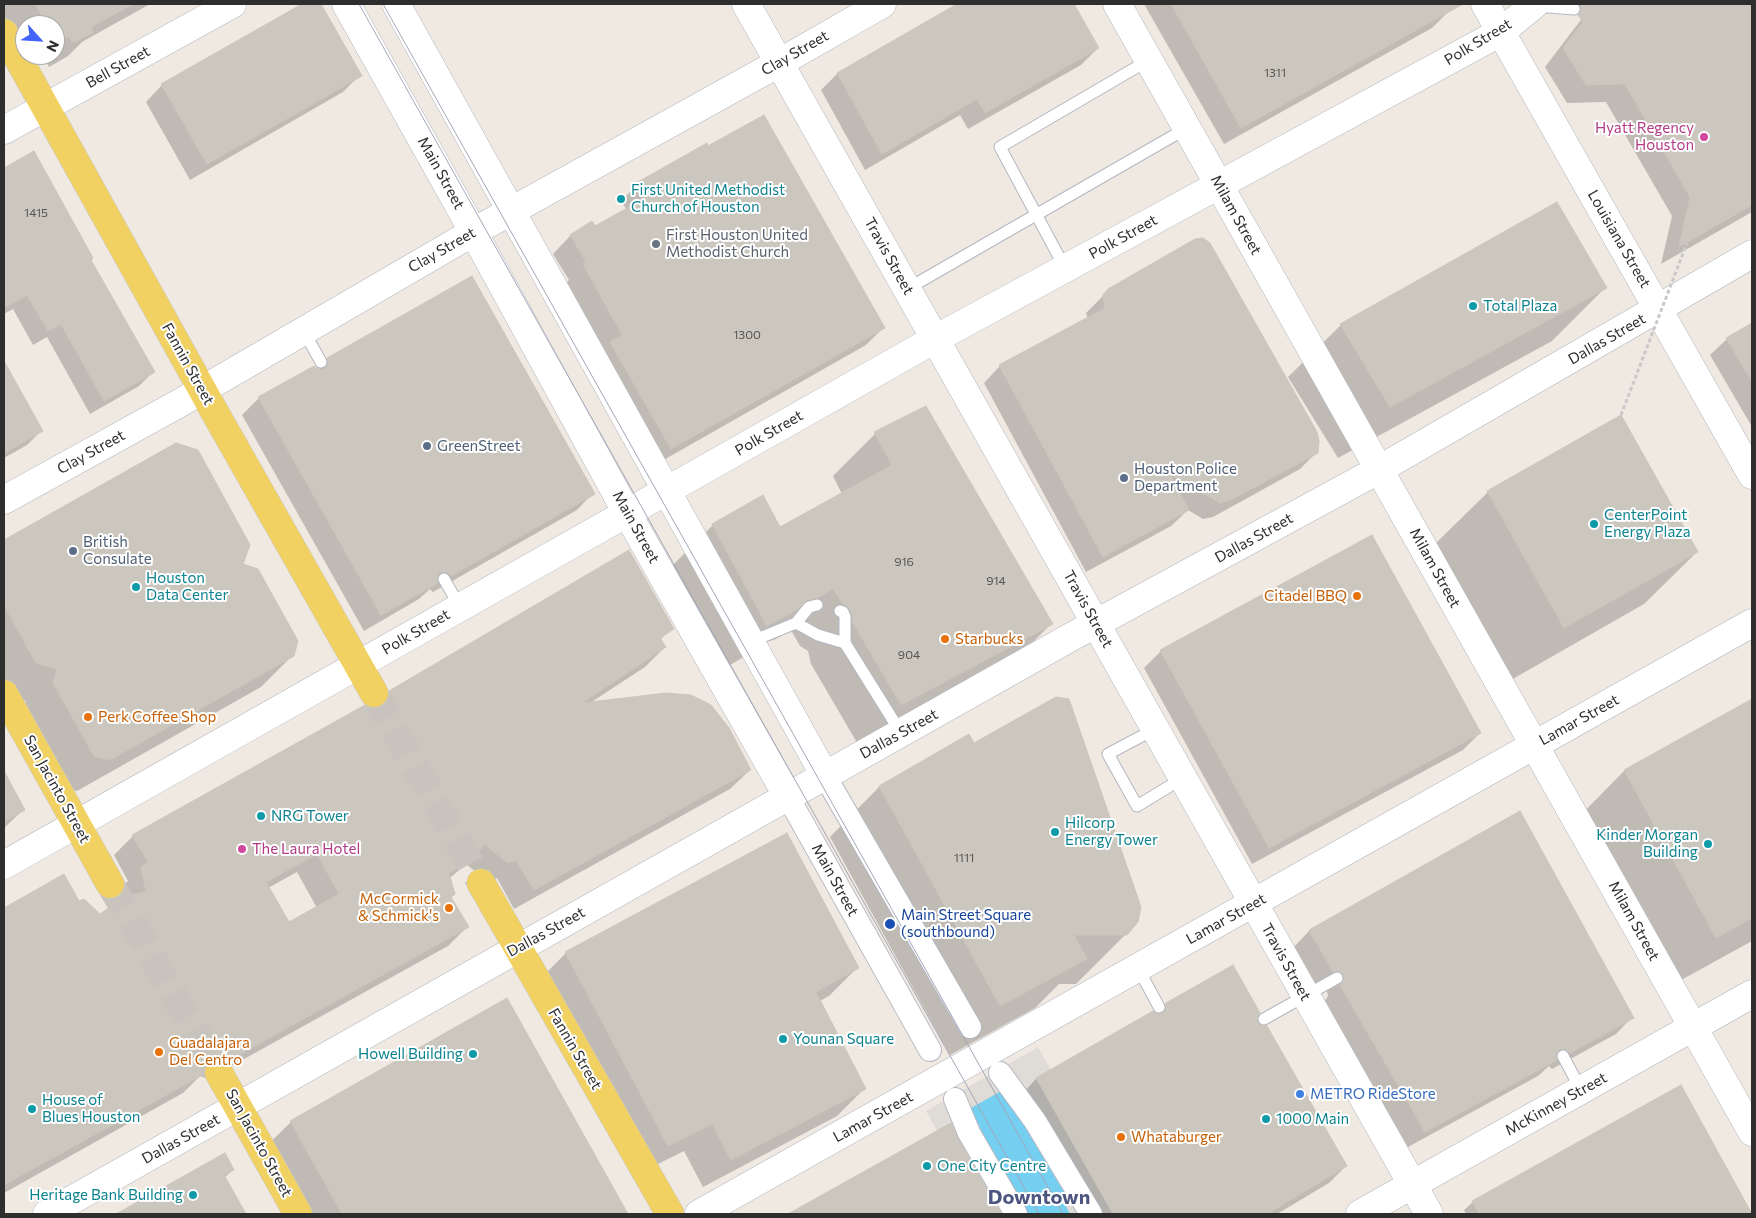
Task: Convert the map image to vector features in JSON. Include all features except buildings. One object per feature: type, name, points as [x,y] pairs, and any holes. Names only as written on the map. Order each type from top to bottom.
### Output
[{"type":"main road","name":"Bell Street","points":[[4,130],[232,4]]},
{"type":"main road","name":"Main Street","points":[[346,4],[628,513],[788,796]]},
{"type":"main road","points":[[396,4],[668,490],[825,776]]},
{"type":"main road","name":"Travis Street","points":[[746,4],[1429,1214]]},
{"type":"main road","name":"Clay Street","points":[[4,500],[178,404],[202,388],[512,210],[882,4]]},
{"type":"main road","name":"Milam Street","points":[[1117,4],[1752,1132]]},
{"type":"main road","name":"Louisiana Street","points":[[1485,4],[1752,475]]},
{"type":"main road","name":"Polk Street","points":[[4,864],[935,339],[1501,32],[1534,5]]},
{"type":"main road","name":"Fannin Street","points":[[4,33],[374,693]]},
{"type":"main road","name":"Dallas Street","points":[[47,1214],[788,796],[1096,624],[1380,469],[1752,254]]},
{"type":"main road","name":"Lamar Street","points":[[699,1214],[1752,623]]},
{"type":"main road","name":"San Jacinto Street","points":[[4,694],[110,884]]},
{"type":"main road","name":"Fannin Street","points":[[482,883],[670,1214]]},
{"type":"main road","name":"McKinney Street","points":[[1360,1214],[1752,994]]},
{"type":"main road","name":"San Jacinto Street","points":[[219,1073],[298,1214]]},
{"type":"street","points":[[825,776],[970,1027]]},
{"type":"street","name":"Main Street","points":[[788,796],[930,1050]]},
{"type":"street","points":[[1000,1074],[1036,1121],[1091,1214]]},
{"type":"street","points":[[955,1099],[970,1133],[1016,1214]]},
{"type":"lane","points":[[1534,5],[1574,8]]},
{"type":"lane","points":[[1065,268],[1000,147],[1149,60]]},
{"type":"lane","points":[[907,289],[1187,128]]},
{"type":"lane","points":[[303,330],[321,362]]},
{"type":"lane","points":[[444,579],[460,607]]},
{"type":"lane","points":[[750,642],[796,622],[809,607],[817,605]]},
{"type":"lane","points":[[840,611],[843,612],[845,617],[845,643],[901,733]]},
{"type":"lane","points":[[796,622],[818,634],[845,643]]},
{"type":"lane","points":[[1155,729],[1108,754],[1137,806],[1183,778]]},
{"type":"lane","points":[[1138,968],[1159,1007]]},
{"type":"lane","points":[[1264,1020],[1336,978]]},
{"type":"lane","points":[[1563,1056],[1581,1090]]},
{"type":"path","points":[[1621,415],[1687,243]]},
{"type":"shaded area","points":[[1038,1047],[1132,1214],[985,1214],[926,1111]]},
{"type":"water","points":[[1003,1090],[1067,1193],[1061,1197],[1070,1214],[1026,1214],[985,1139],[971,1108]]},
{"type":"tunnel","points":[[374,693],[481,883]]},
{"type":"tunnel","points":[[110,884],[219,1073]]},
{"type":"tram line","points":[[359,4],[1039,1214]]},
{"type":"tram line","points":[[383,4],[1063,1214]]},
{"type":"place","name":"Hyatt Regency Houston","points":[[1704,137]]},
{"type":"place","name":"First United Methodist Church of Houston","points":[[621,199]]},
{"type":"place","name":"First Houston United Methodist Church","points":[[656,244]]},
{"type":"place","name":"Total Plaza","points":[[1473,306]]},
{"type":"place","name":"GreenStreet","points":[[427,446]]},
{"type":"place","name":"Houston Police Department","points":[[1124,478]]},
{"type":"place","name":"CenterPoint Energy Plaza","points":[[1594,524]]},
{"type":"place","name":"British Consulate","points":[[73,551]]},
{"type":"place","name":"Houston Data Center","points":[[136,587]]},
{"type":"place","name":"Citadel BBQ","points":[[1357,596]]},
{"type":"place","name":"Starbucks","points":[[945,639]]},
{"type":"place","name":"Perk Coffee Shop","points":[[88,717]]},
{"type":"place","name":"NRG Tower","points":[[261,816]]},
{"type":"place","name":"Hilcorp Energy Tower","points":[[1055,832]]},
{"type":"place","name":"Kinder Morgan Building","points":[[1708,844]]},
{"type":"place","name":"The Laura Hotel","points":[[242,849]]},
{"type":"place","name":"McCormick & Schmick's","points":[[449,908]]},
{"type":"place","name":"Main Street Square (southbound)","points":[[890,924]]},
{"type":"place","name":"Younan Square","points":[[783,1039]]},
{"type":"place","name":"Guadalajara Del Centro","points":[[159,1052]]},
{"type":"place","name":"Howell Building","points":[[473,1054]]},
{"type":"place","name":"METRO RideStore","points":[[1300,1094]]},
{"type":"place","name":"House of Blues Houston","points":[[32,1109]]},
{"type":"place","name":"1000 Main","points":[[1266,1119]]},
{"type":"place","name":"Whataburger","points":[[1121,1137]]},
{"type":"place","name":"One City Centre","points":[[927,1166]]},
{"type":"place","name":"Heritage Bank Building","points":[[193,1195]]},
{"type":"district","name":"Downtown","points":[[1039,1197]]}]
